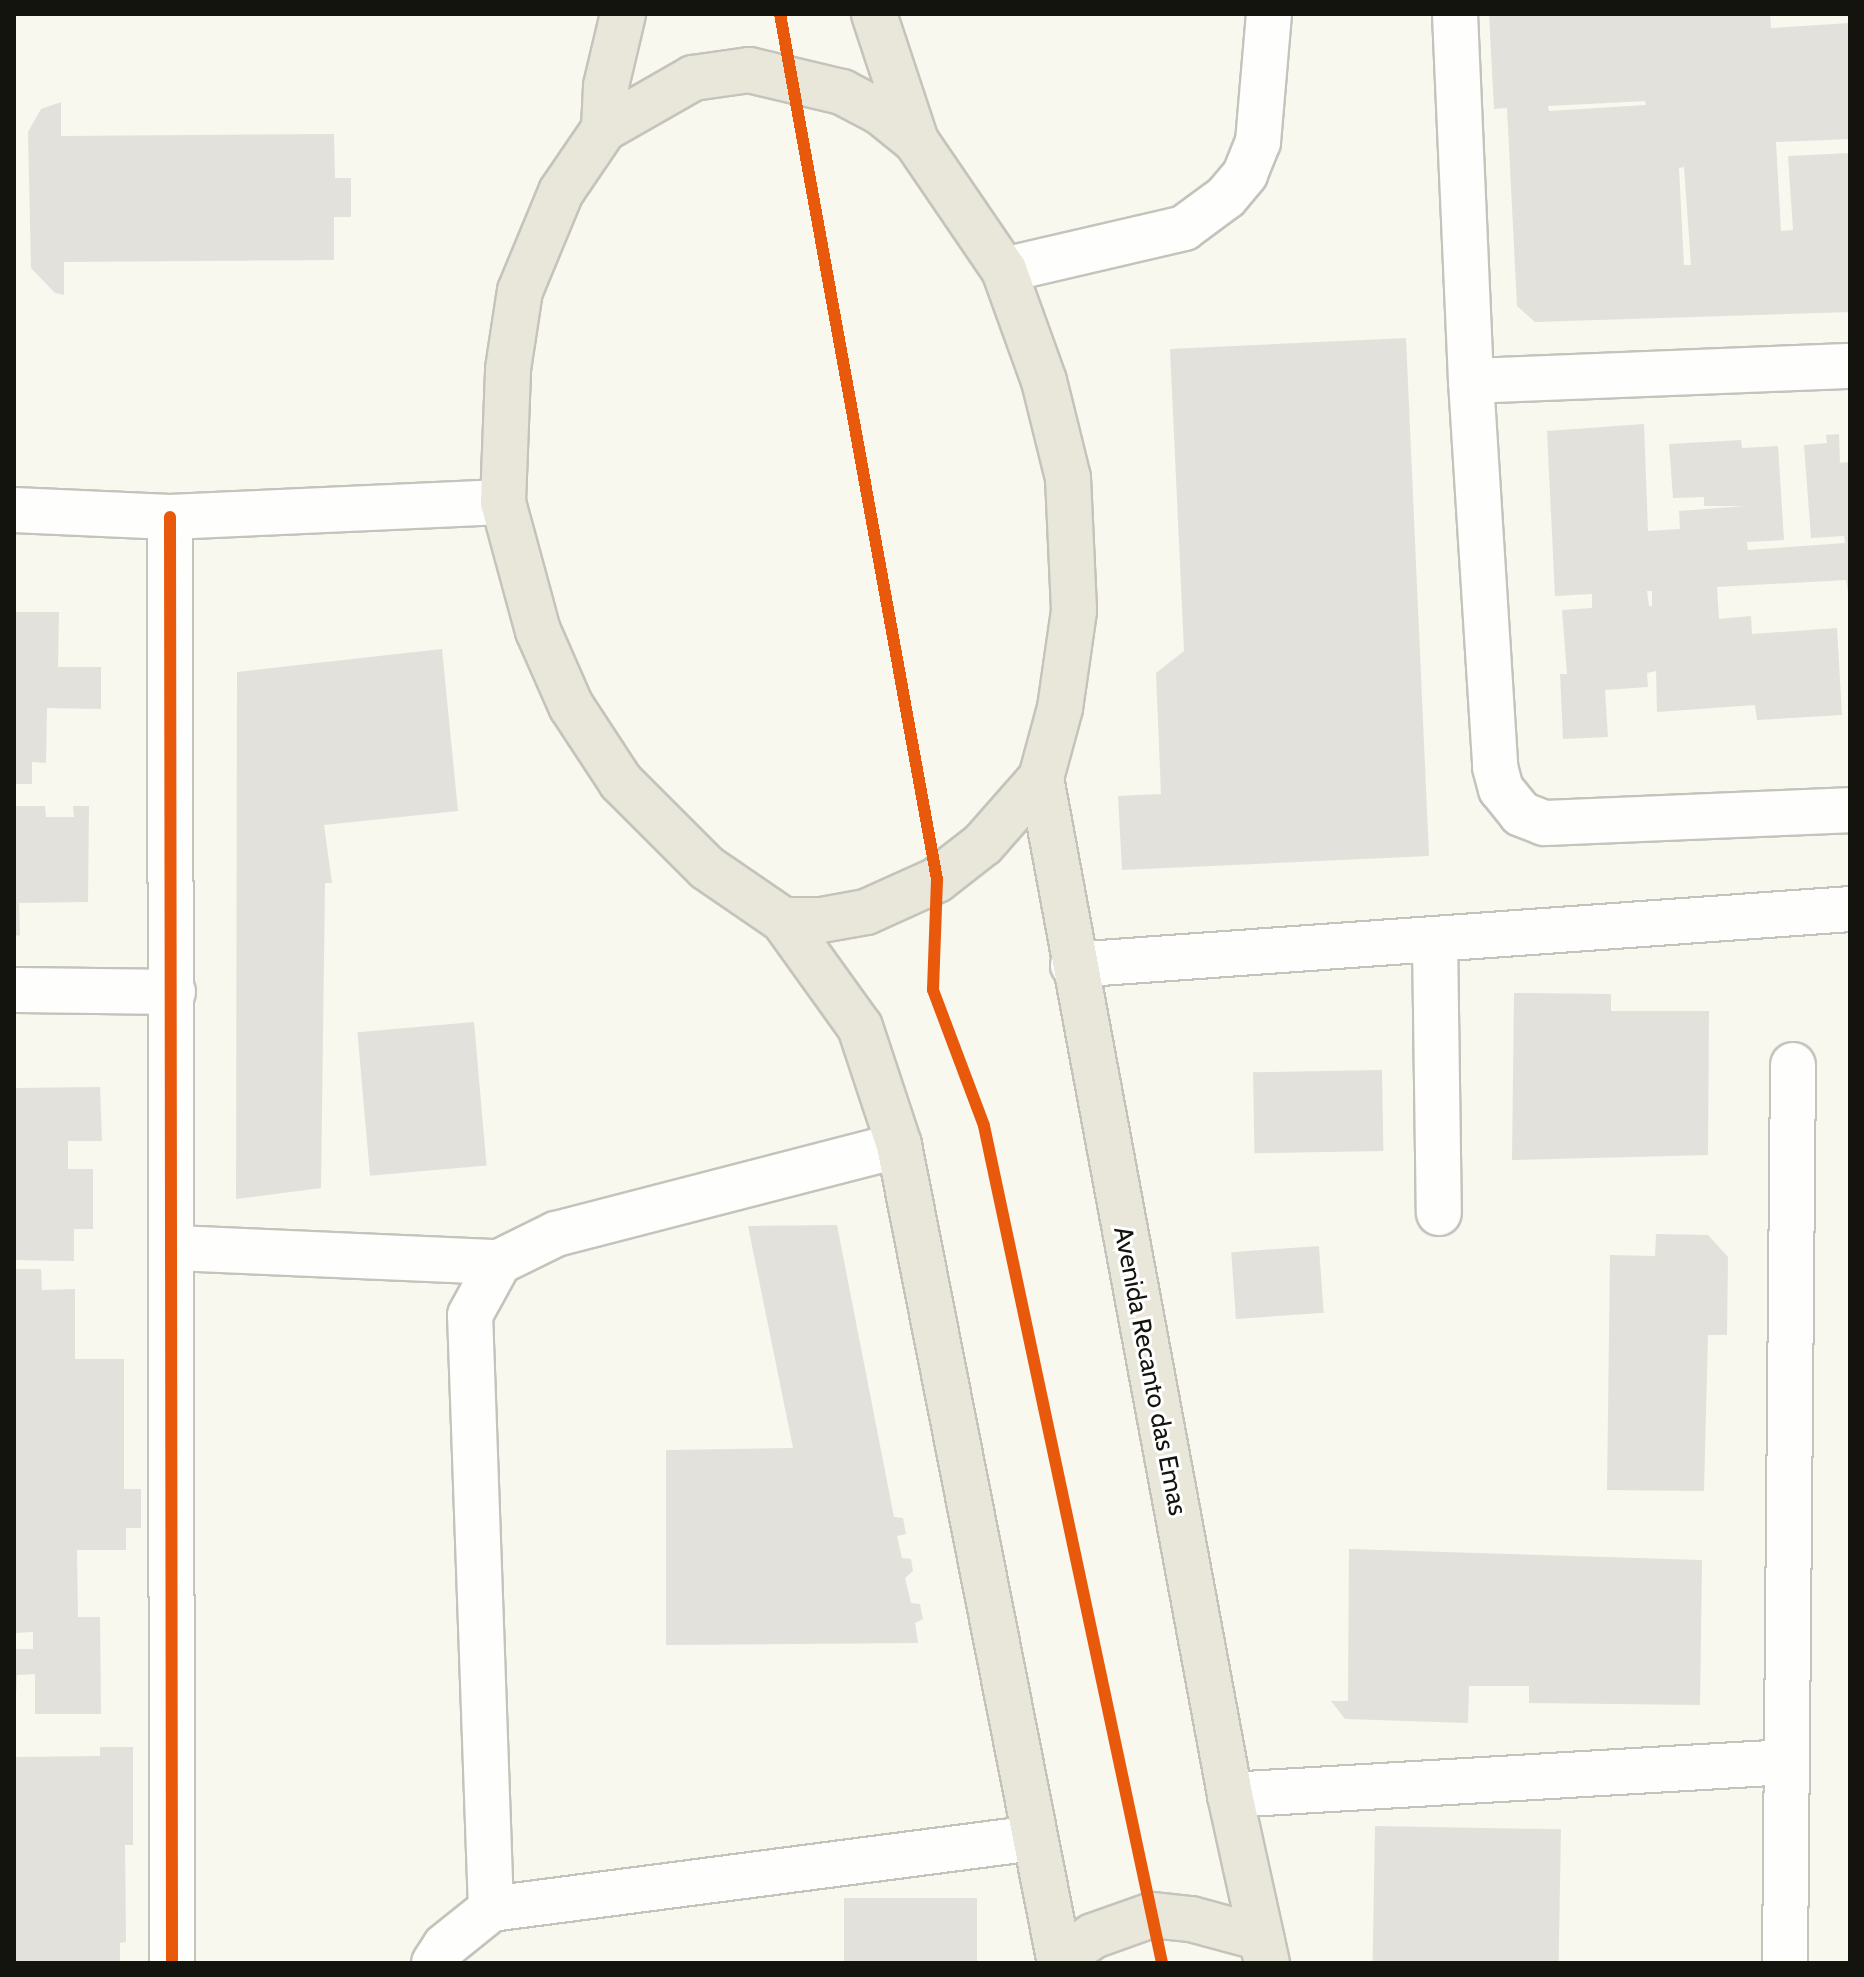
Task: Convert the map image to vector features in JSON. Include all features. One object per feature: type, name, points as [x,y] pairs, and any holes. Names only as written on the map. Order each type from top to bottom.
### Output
[{"type":"main road","points":[[604,129],[606,86],[623,14]]},
{"type":"main road","points":[[783,920],[866,912],[937,880],[983,844],[1041,778],[1060,708],[1074,611],[1068,478],[1044,381],[1004,270],[916,141],[874,14]]},
{"type":"main road","points":[[916,141],[880,112],[842,92],[749,70],[693,78],[604,129],[561,192],[520,291],[508,369],[503,502],[538,631],[571,706],[621,782],[707,868],[783,920],[860,1027],[899,1145],[1060,1961],[1093,1936],[1152,1915],[1191,1919],[1264,1950]]},
{"type":"main road","name":"Avenida Recanto das Emas","points":[[1041,778],[1073,965],[1230,1795],[1264,1950]]},
{"type":"street","points":[[1004,270],[1184,228],[1226,197],[1245,174],[1258,142],[1269,14]]},
{"type":"street","points":[[1455,14],[1471,381],[1495,767],[1511,805],[1544,823],[1850,810]]},
{"type":"street","points":[[1471,381],[1850,366]]},
{"type":"street","points":[[14,510],[170,517],[503,502]]},
{"type":"street","points":[[170,517],[174,1248],[172,1963]]},
{"type":"street","points":[[1073,965],[1850,909]]},
{"type":"street","points":[[1435,939],[1439,1213]]},
{"type":"street","points":[[14,990],[173,992]]},
{"type":"street","points":[[1785,1963],[1793,1065]]},
{"type":"street","points":[[174,1248],[499,1262],[556,1234],[899,1145]]},
{"type":"street","points":[[491,1909],[470,1315],[499,1262]]},
{"type":"street","points":[[1230,1795],[1787,1762]]},
{"type":"street","points":[[434,1963],[445,1946],[491,1909],[1034,1838]]},
{"type":"building","points":[[1489,14],[1770,14],[1771,28],[1850,23],[1850,139],[1776,142],[1781,231],[1793,230],[1788,156],[1850,153],[1850,312],[1535,322],[1517,306],[1507,108],[1494,109]],"holes":[[[1645,101],[1646,105],[1549,111],[1548,106]],[[1684,167],[1691,265],[1684,265],[1679,168]]]},
{"type":"building","points":[[61,102],[61,136],[334,134],[335,178],[351,178],[351,217],[334,217],[334,260],[64,262],[64,295],[55,293],[31,268],[28,132],[41,109]]},
{"type":"building","points":[[1406,338],[1429,856],[1122,870],[1118,796],[1161,794],[1156,673],[1184,651],[1170,349]]},
{"type":"building","points":[[1644,424],[1648,531],[1680,529],[1679,511],[1745,506],[1704,506],[1704,497],[1673,498],[1669,444],[1741,440],[1742,448],[1778,446],[1784,540],[1747,542],[1748,550],[1845,543],[1844,536],[1811,538],[1804,445],[1827,443],[1826,435],[1839,434],[1840,463],[1850,462],[1850,605],[1846,580],[1717,587],[1719,619],[1751,616],[1752,634],[1837,628],[1842,715],[1757,720],[1755,705],[1657,712],[1656,671],[1647,673],[1648,687],[1605,690],[1608,737],[1563,739],[1560,674],[1567,674],[1562,610],[1592,608],[1592,594],[1555,596],[1547,431]],"holes":[[[1647,591],[1652,591],[1652,606],[1649,606]]]},
{"type":"building","points":[[14,612],[59,612],[58,667],[101,667],[101,709],[47,708],[46,763],[32,762],[32,784],[14,784]]},
{"type":"building","points":[[442,649],[458,811],[324,825],[332,883],[325,883],[321,1188],[236,1199],[237,672]]},
{"type":"building","points":[[14,806],[45,806],[46,817],[74,817],[73,806],[89,806],[88,902],[19,903],[20,935],[14,936]]},
{"type":"building","points":[[1514,993],[1611,994],[1611,1011],[1709,1011],[1708,1155],[1512,1160]]},
{"type":"building","points":[[474,1022],[487,1165],[370,1176],[357,1032]]},
{"type":"building","points":[[1382,1070],[1383,1151],[1254,1153],[1253,1072]]},
{"type":"building","points":[[100,1087],[102,1141],[68,1141],[68,1169],[93,1169],[93,1229],[74,1229],[74,1261],[14,1260],[14,1088]]},
{"type":"building","points":[[837,1225],[894,1517],[903,1518],[906,1534],[897,1536],[902,1558],[911,1559],[913,1571],[905,1578],[911,1603],[920,1604],[923,1619],[915,1623],[918,1643],[666,1645],[666,1450],[793,1448],[748,1226]]},
{"type":"building","points":[[1656,1234],[1708,1235],[1728,1257],[1727,1335],[1708,1335],[1704,1491],[1607,1490],[1610,1255],[1655,1256]]},
{"type":"building","points":[[1319,1246],[1324,1313],[1236,1319],[1231,1252]]},
{"type":"building","points":[[14,1269],[41,1269],[42,1290],[75,1289],[75,1359],[124,1359],[124,1489],[141,1489],[141,1528],[126,1528],[126,1550],[77,1550],[78,1617],[100,1617],[101,1714],[35,1714],[35,1674],[17,1675],[14,1737],[14,1649],[33,1649],[33,1632],[14,1633]]},
{"type":"building","points":[[1349,1549],[1702,1560],[1700,1705],[1529,1703],[1529,1686],[1469,1686],[1468,1723],[1345,1719],[1331,1701],[1348,1701]]},
{"type":"building","points":[[100,1747],[133,1747],[133,1845],[125,1845],[126,1942],[120,1943],[120,1963],[14,1963],[14,1757],[100,1756]]},
{"type":"building","points":[[1375,1826],[1561,1829],[1559,1963],[1373,1963]]},
{"type":"building","points":[[844,1898],[977,1898],[977,1963],[844,1963]]},
{"type":"cycle path","points":[[780,14],[937,880],[933,990],[984,1126],[1162,1963]]},
{"type":"cycle path","points":[[170,517],[172,1963]]}]
